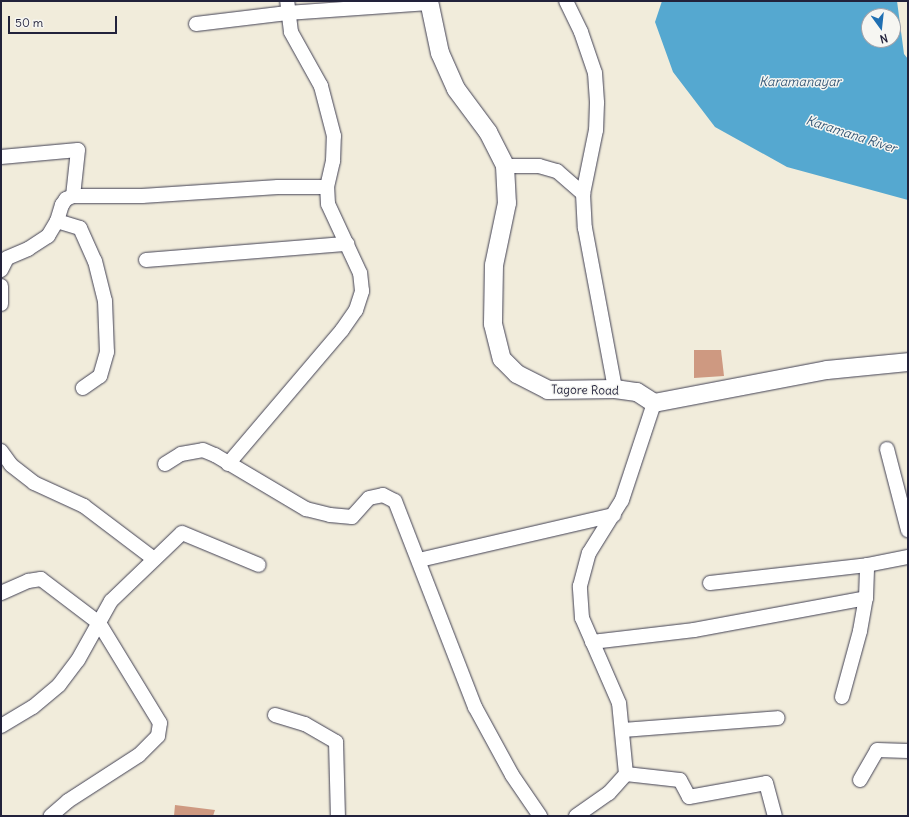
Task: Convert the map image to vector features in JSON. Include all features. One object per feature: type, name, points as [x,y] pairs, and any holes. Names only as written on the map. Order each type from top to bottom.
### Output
[{"type":"street","points":[[566,1],[581,32],[594,73],[597,104],[590,163],[583,194],[585,228],[615,390]]},
{"type":"street","points":[[196,24],[287,7],[429,2]]},
{"type":"street","name":"Tagore Road","points":[[429,2],[443,60],[456,89],[488,132],[505,166],[507,203],[494,265],[492,301],[493,324],[502,359],[517,374],[548,390],[615,390],[637,392],[654,403]]},
{"type":"street","points":[[228,464],[356,310],[362,291],[360,273],[328,204],[326,188],[333,161],[334,136],[321,86],[298,48],[287,7]]},
{"type":"street","points":[[1,157],[78,150],[73,196]]},
{"type":"street","points":[[505,166],[539,166],[557,171],[583,194]]},
{"type":"street","points":[[1,270],[7,258],[38,243],[48,236],[57,221],[62,205],[66,199],[73,196],[142,196],[278,187],[326,188]]},
{"type":"street","points":[[57,221],[80,228],[95,261],[105,300],[107,352],[100,376],[83,388]]},
{"type":"street","points":[[146,260],[347,244]]},
{"type":"street","points":[[1,286],[1,304]]},
{"type":"street","points":[[576,816],[610,793],[626,774],[623,730],[619,704],[582,618],[580,586],[589,553],[622,500],[654,403],[827,370],[908,362]]},
{"type":"street","points":[[887,449],[908,530]]},
{"type":"street","points":[[165,464],[181,454],[202,450],[216,455],[228,464],[306,509],[330,515],[352,517],[369,498],[383,495],[395,501],[475,708],[512,776],[540,816]]},
{"type":"street","points":[[1,451],[11,465],[34,483],[84,506],[154,559]]},
{"type":"street","points":[[419,560],[614,515]]},
{"type":"street","points":[[1,726],[33,707],[59,685],[78,660],[112,601],[182,533],[259,565]]},
{"type":"street","points":[[710,583],[868,565],[908,557]]},
{"type":"street","points":[[842,697],[860,631],[866,598],[868,565]]},
{"type":"street","points":[[1,593],[28,581],[41,579],[99,623],[160,723],[158,736],[139,755],[68,802],[51,816]]},
{"type":"street","points":[[592,642],[694,630],[866,598]]},
{"type":"street","points":[[275,715],[306,724],[336,742],[338,816]]},
{"type":"street","points":[[623,730],[778,718]]},
{"type":"street","points":[[860,780],[877,750],[908,751]]},
{"type":"street","points":[[626,774],[680,780],[689,797],[766,783],[775,816]]},
{"type":"water","name":"Karamanayar","points":[[662,1],[897,1],[898,8],[861,8],[861,48],[901,48],[901,31],[904,54],[908,59],[908,200],[787,167],[715,127],[673,72],[655,22]]},
{"type":"building","points":[[694,350],[721,350],[724,376],[694,378]]},
{"type":"building","points":[[175,805],[215,810],[213,816],[174,816]]},
{"type":"water label","name":"Karamana River","points":[[851,135]]}]
